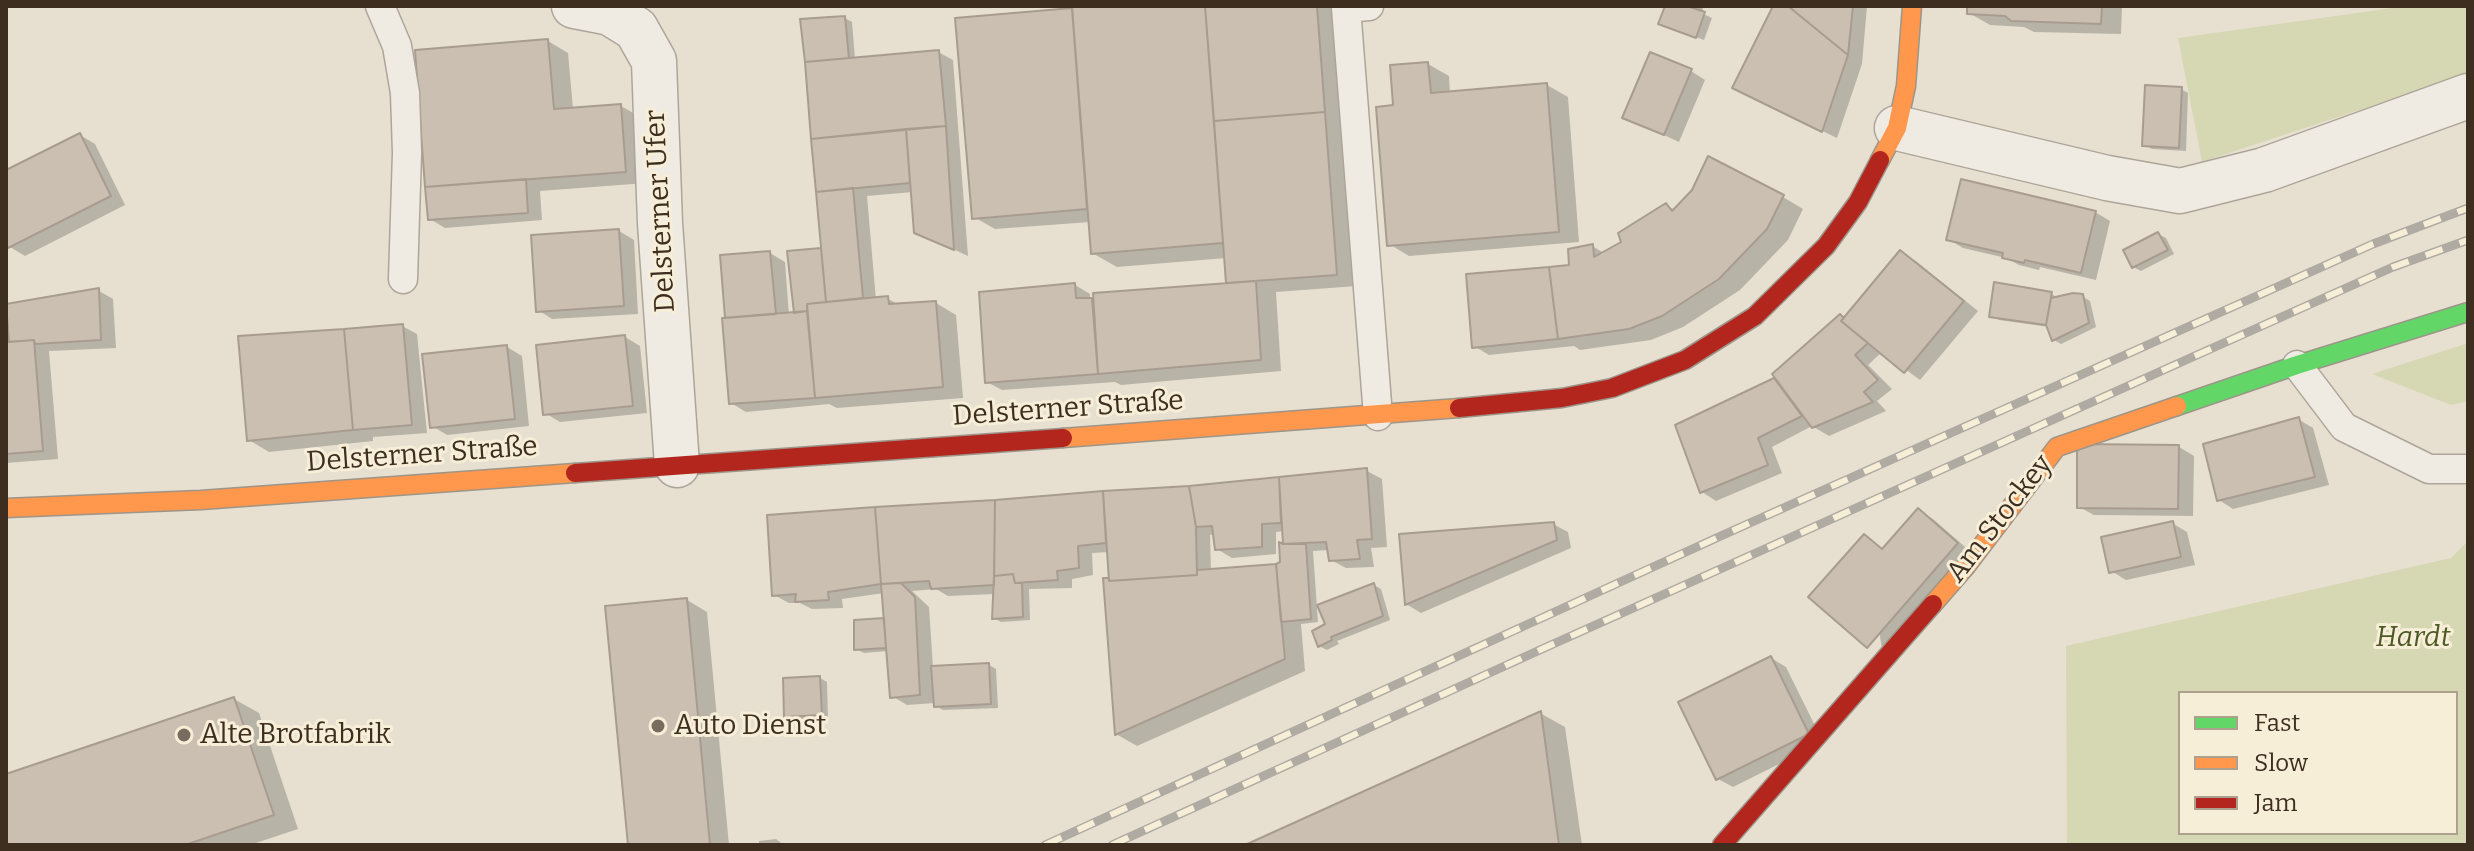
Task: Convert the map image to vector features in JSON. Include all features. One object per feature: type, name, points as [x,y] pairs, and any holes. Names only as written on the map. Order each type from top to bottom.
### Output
[{"type":"street","name":"Delsterner Ufer","points":[[574,6],[610,13],[636,29],[654,61],[660,223],[677,465]]},
{"type":"street","name":"Delsterner Straße","points":[[6,508],[201,500],[1378,416],[1562,398],[1612,388],[1685,360],[1755,316],[1826,246],[1858,202],[1897,128],[1906,86],[1912,6]]},
{"type":"street","points":[[1897,128],[2107,178],[2180,191],[2264,170],[2468,96]]},
{"type":"street","name":"Am Stockey","points":[[1722,845],[1967,565],[2057,447],[2297,365],[2468,312]]},
{"type":"lane","points":[[380,6],[397,46],[405,93],[407,153],[403,279]]},
{"type":"lane","points":[[1354,7],[1378,416]]},
{"type":"lane","points":[[2297,365],[2344,427],[2429,469],[2468,469]]},
{"type":"green space","points":[[2407,6],[2468,6],[2468,74],[2202,162],[2178,38]]},
{"type":"green space","points":[[2468,343],[2468,401],[2451,405],[2372,374]]},
{"type":"green space","name":"Hardt","points":[[2468,541],[2468,845],[2067,845],[2066,646],[2451,558]]},
{"type":"building","points":[[1072,6],[1205,6],[1223,243],[1091,254]]},
{"type":"building","points":[[1205,6],[1317,6],[1325,112],[1214,121]]},
{"type":"building","points":[[1665,6],[1687,6],[1705,12],[1696,38],[1658,24]]},
{"type":"building","points":[[1773,6],[1788,6],[1848,55],[1822,132],[1732,88]]},
{"type":"building","points":[[1788,6],[1853,6],[1848,55]]},
{"type":"building","points":[[1967,6],[2102,6],[2101,24],[2011,21],[2005,16],[1967,14]]},
{"type":"building","points":[[1072,8],[1087,209],[972,219],[955,18]]},
{"type":"building","points":[[845,16],[849,58],[805,62],[800,19]]},
{"type":"building","points":[[548,39],[554,109],[621,104],[626,172],[425,187],[415,50]]},
{"type":"building","points":[[939,50],[946,126],[811,139],[805,62]]},
{"type":"building","points":[[1650,52],[1692,69],[1664,135],[1622,118]]},
{"type":"building","points":[[1428,62],[1431,93],[1547,83],[1559,232],[1387,246],[1376,107],[1393,105],[1390,65]]},
{"type":"building","points":[[2145,85],[2182,87],[2179,148],[2142,146]]},
{"type":"building","points":[[1325,112],[1337,275],[1226,283],[1214,121]]},
{"type":"building","points":[[946,126],[954,250],[914,233],[906,129]]},
{"type":"building","points":[[906,129],[910,183],[816,192],[811,139]]},
{"type":"building","points":[[80,133],[111,196],[8,248],[6,170]]},
{"type":"building","points":[[1708,156],[1784,195],[1767,229],[1719,279],[1662,316],[1629,329],[1558,339],[1549,267],[1569,265],[1568,249],[1593,244],[1594,257],[1621,242],[1618,233],[1666,203],[1672,211],[1692,190]]},
{"type":"building","points":[[526,179],[528,213],[428,220],[425,187]]},
{"type":"building","points":[[1961,179],[2096,211],[2081,273],[2002,258],[2003,253],[1946,240]]},
{"type":"building","points":[[853,188],[863,298],[826,302],[816,192]]},
{"type":"building","points":[[619,229],[624,306],[536,312],[531,235]]},
{"type":"building","points":[[2158,232],[2168,250],[2132,268],[2123,250]]},
{"type":"building","points":[[821,248],[826,302],[807,304],[807,311],[794,313],[787,251]]},
{"type":"building","points":[[1900,250],[1964,301],[1904,373],[1841,321]]},
{"type":"building","points":[[770,251],[776,314],[725,318],[720,255]]},
{"type":"building","points":[[1549,267],[1558,339],[1472,348],[1466,274]]},
{"type":"building","points":[[1256,281],[1261,360],[1098,374],[1093,293]]},
{"type":"building","points":[[1994,282],[2052,292],[2046,325],[1989,317]]},
{"type":"building","points":[[1075,283],[1076,298],[1092,298],[1098,374],[985,383],[979,292]]},
{"type":"building","points":[[99,288],[101,340],[35,344],[34,340],[9,342],[6,304]]},
{"type":"building","points":[[2083,294],[2089,323],[2052,341],[2046,325],[2051,298]]},
{"type":"building","points":[[888,296],[889,304],[936,301],[943,387],[815,398],[807,304]]},
{"type":"building","points":[[807,311],[815,398],[729,404],[722,318]]},
{"type":"building","points":[[1840,314],[1844,318],[1841,321],[1868,343],[1855,355],[1878,380],[1864,392],[1873,402],[1812,428],[1772,374]]},
{"type":"building","points":[[403,324],[412,425],[353,430],[344,329]]},
{"type":"building","points":[[344,329],[353,430],[247,441],[238,336]]},
{"type":"building","points":[[625,335],[633,406],[543,415],[536,345]]},
{"type":"building","points":[[34,340],[43,451],[6,454],[6,342]]},
{"type":"building","points":[[507,345],[515,419],[430,428],[422,354]]},
{"type":"building","points":[[1774,378],[1802,416],[1758,438],[1768,465],[1700,493],[1675,425]]},
{"type":"building","points":[[2299,417],[2315,477],[2217,501],[2203,444]]},
{"type":"building","points":[[2077,444],[2179,445],[2178,509],[2077,508]]},
{"type":"building","points":[[1367,468],[1372,539],[1357,540],[1360,559],[1329,561],[1326,542],[1283,544],[1279,477]]},
{"type":"building","points":[[1279,477],[1281,523],[1262,524],[1262,547],[1215,550],[1212,526],[1196,527],[1189,486]]},
{"type":"building","points":[[1189,486],[1196,527],[1197,575],[1109,581],[1103,491]]},
{"type":"building","points":[[1103,491],[1106,543],[1078,546],[1079,568],[1057,571],[1058,580],[1015,583],[1013,574],[994,576],[995,500]]},
{"type":"building","points":[[995,500],[994,585],[931,589],[929,581],[881,584],[875,507]]},
{"type":"building","points":[[875,507],[881,584],[828,592],[829,600],[795,602],[796,594],[772,596],[767,515]]},
{"type":"building","points":[[1918,508],[1958,543],[1867,648],[1808,597],[1864,534],[1882,549]]},
{"type":"building","points":[[2173,521],[2181,557],[2109,573],[2101,537]]},
{"type":"building","points":[[1554,522],[1557,540],[1405,605],[1399,534]]},
{"type":"building","points":[[1279,542],[1306,544],[1311,619],[1281,622],[1276,564],[1280,562]]},
{"type":"building","points":[[1276,564],[1285,659],[1115,735],[1103,578],[1109,578],[1109,581],[1197,575],[1197,570]]},
{"type":"building","points":[[1013,574],[1015,583],[1022,583],[1023,617],[992,619],[994,576]]},
{"type":"building","points":[[901,583],[915,597],[920,695],[890,698],[881,584]]},
{"type":"building","points":[[1374,583],[1383,616],[1331,637],[1332,640],[1318,647],[1312,631],[1325,624],[1317,605]]},
{"type":"building","name":"Auto Dienst","points":[[687,598],[710,845],[628,845],[605,606]]},
{"type":"building","points":[[884,618],[886,648],[854,650],[854,620]]},
{"type":"building","points":[[1771,656],[1809,734],[1716,780],[1678,702]]},
{"type":"building","points":[[989,663],[991,704],[934,707],[931,666]]},
{"type":"building","points":[[820,676],[822,715],[784,717],[783,678]]},
{"type":"building","name":"Alte Brotfabrik","points":[[234,697],[274,815],[185,845],[6,845],[6,774]]},
{"type":"building","points":[[1541,711],[1559,845],[1245,845]]},
{"type":"railway","points":[[1045,845],[1723,535],[2373,244],[2468,208]]},
{"type":"railway","points":[[1112,845],[2393,267],[2468,240]]},
{"type":"traffic: fast","points":[[2177,406],[2468,312]]},
{"type":"traffic: slow","points":[[1880,160],[1897,128],[1906,86],[1912,6]]},
{"type":"traffic: slow","points":[[1933,604],[1967,565],[2057,447],[2177,406]]},
{"type":"traffic: slow","points":[[1063,438],[1459,408]]},
{"type":"traffic: slow","points":[[6,508],[201,500],[575,473]]},
{"type":"traffic: jam","points":[[1459,408],[1562,398],[1612,388],[1685,360],[1755,316],[1826,246],[1858,202],[1880,160]]},
{"type":"traffic: jam","points":[[575,473],[1063,438]]},
{"type":"traffic: jam","points":[[1722,845],[1933,604]]},
{"type":"place","name":"Auto Dienst","points":[[658,726]]},
{"type":"place","name":"Alte Brotfabrik","points":[[184,735]]}]
